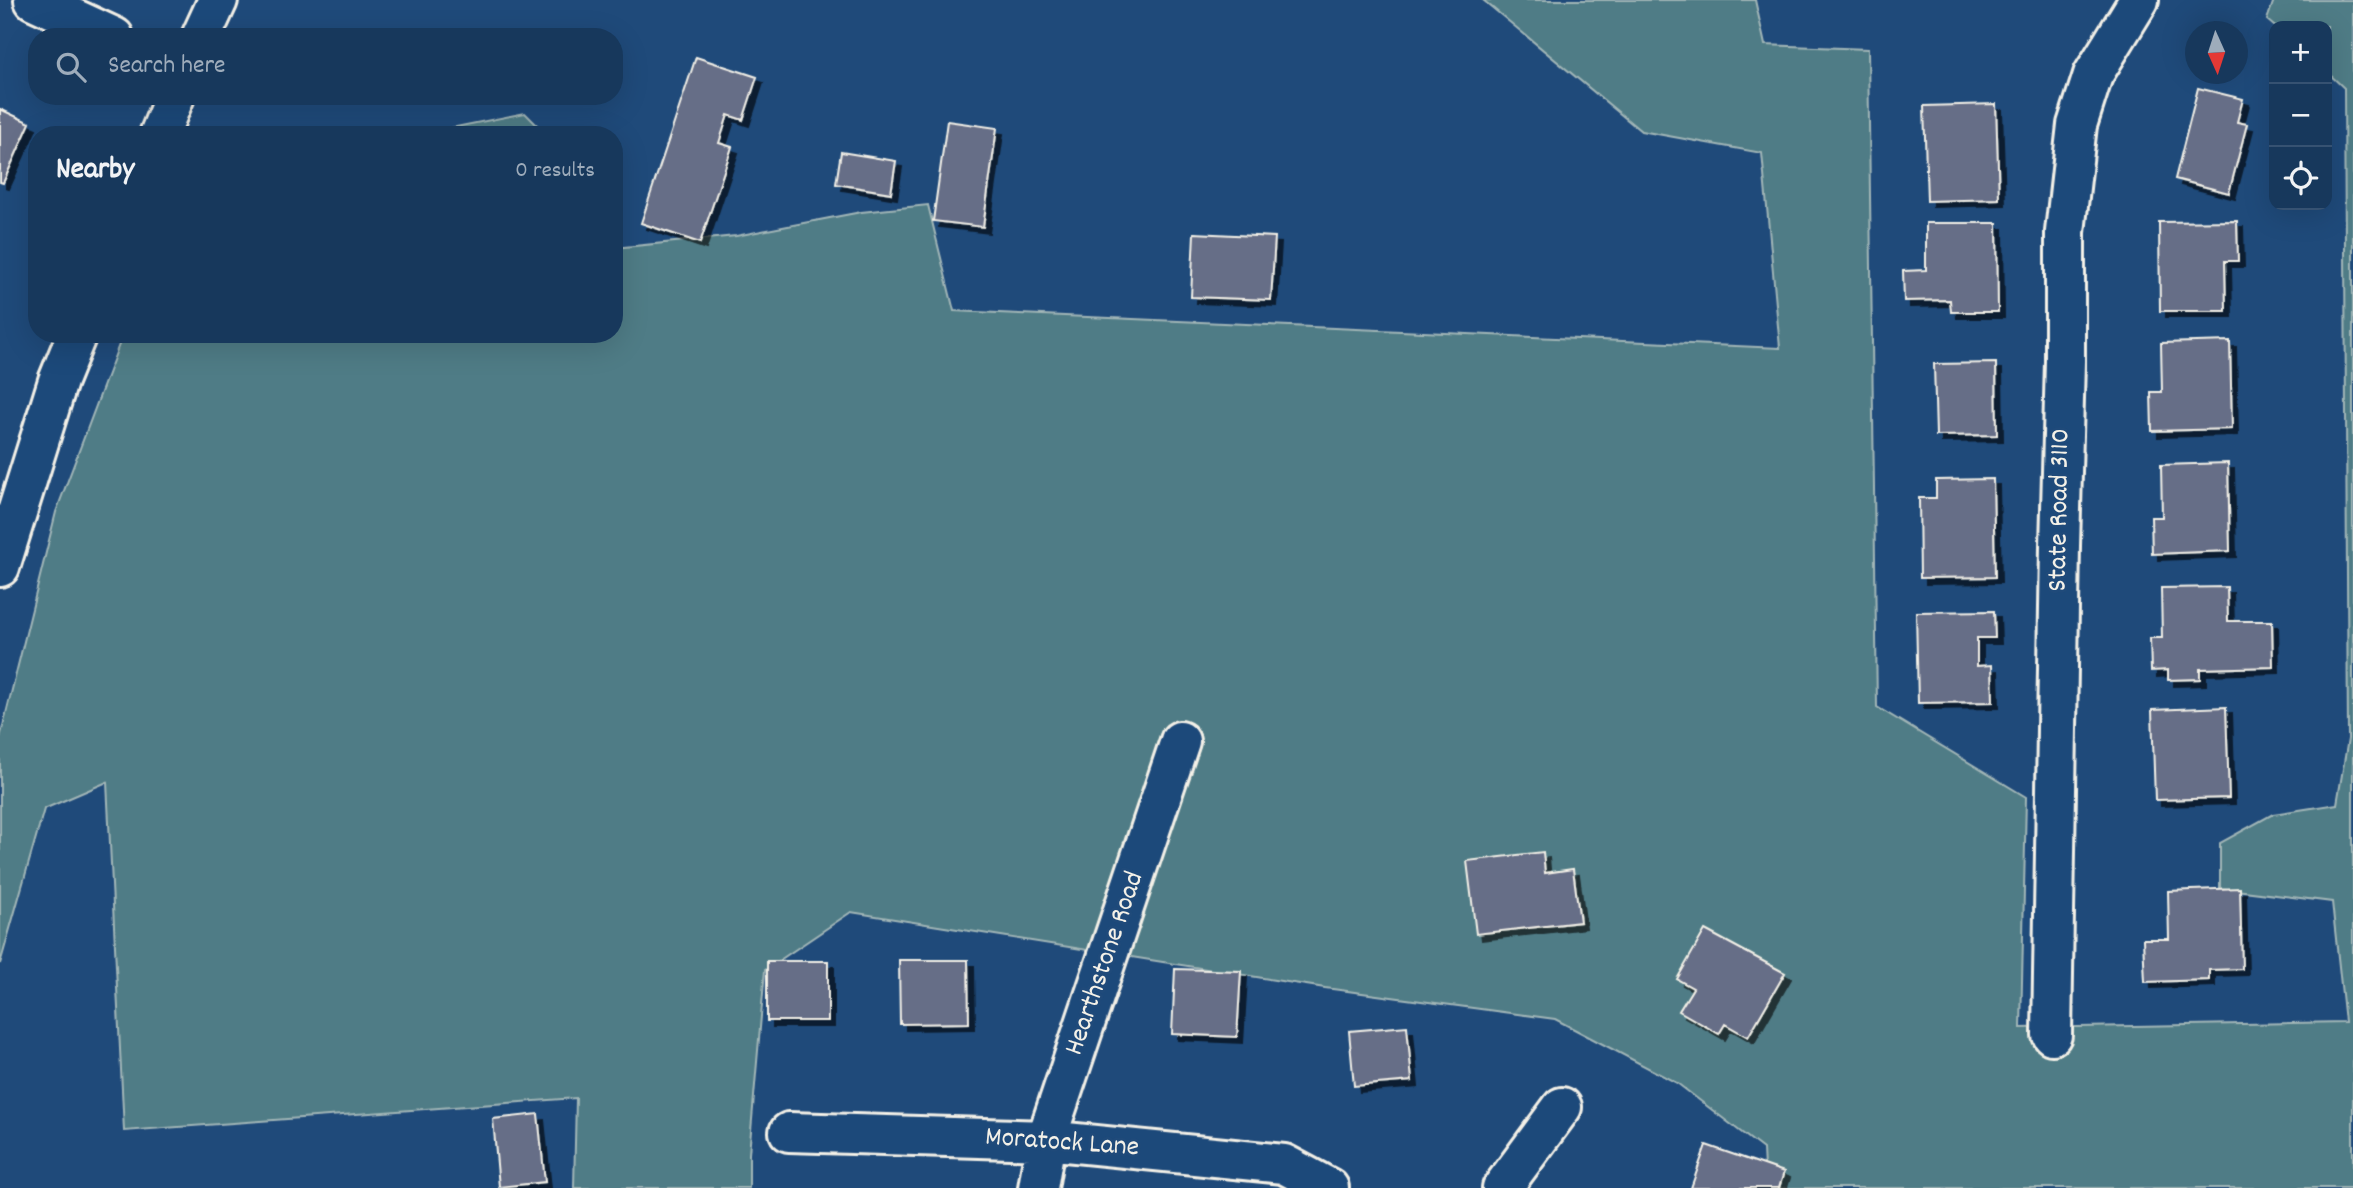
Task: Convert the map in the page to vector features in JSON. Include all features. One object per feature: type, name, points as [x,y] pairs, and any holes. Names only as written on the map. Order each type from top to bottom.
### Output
[{"type":"street","points":[[34,0],[95,28]]},
{"type":"street","points":[[205,28],[218,0]]},
{"type":"street","name":"State Road 3110","points":[[2052,1035],[2065,232],[2077,125],[2093,75],[2139,0]]},
{"type":"street","points":[[163,126],[171,105]]},
{"type":"street","points":[[2,548],[58,380],[73,343]]},
{"type":"street","name":"Hearthstone Road","points":[[1038,1188],[1046,1140],[1181,741]]},
{"type":"street","points":[[1502,1188],[1562,1107]]},
{"type":"street","name":"Moratock Lane","points":[[789,1132],[1046,1140],[1284,1164],[1329,1188]]},
{"type":"green space","points":[[1483,0],[1755,0],[1765,45],[1868,49],[1877,707],[2026,797],[2021,1028],[2345,1022],[2332,902],[2220,888],[2220,843],[2273,814],[2337,804],[2348,739],[2344,88],[2332,77],[2332,21],[2267,20],[2274,0],[2353,0],[2353,1188],[1765,1188],[1763,1149],[1677,1083],[1555,1019],[1325,988],[851,912],[765,970],[749,1154],[749,1188],[574,1188],[576,1098],[124,1131],[107,782],[44,809],[0,964],[0,738],[56,512],[120,343],[623,343],[623,247],[736,236],[861,212],[928,205],[954,311],[1780,348],[1762,153],[1641,131]]},
{"type":"green space","points":[[525,113],[538,126],[461,126]]},
{"type":"building","points":[[696,57],[757,77],[743,120],[728,115],[719,143],[732,147],[700,243],[641,223]]},
{"type":"building","points":[[2198,88],[2243,99],[2237,122],[2247,124],[2229,193],[2175,179]]},
{"type":"building","points":[[1996,104],[1999,199],[1927,201],[1924,106]]},
{"type":"building","points":[[0,109],[30,123],[3,183],[0,182]]},
{"type":"building","points":[[947,121],[997,128],[983,227],[933,221]]},
{"type":"building","points":[[841,152],[896,161],[891,193],[836,184]]},
{"type":"building","points":[[2237,221],[2238,261],[2225,261],[2226,311],[2160,311],[2159,222]]},
{"type":"building","points":[[1926,223],[1997,223],[1998,312],[1951,312],[1950,300],[1904,301],[1903,271],[1926,270]]},
{"type":"building","points":[[1194,233],[1275,237],[1271,300],[1191,297]]},
{"type":"building","points":[[2230,341],[2232,429],[2152,431],[2151,392],[2162,392],[2161,343]]},
{"type":"building","points":[[1996,363],[1997,435],[1936,436],[1934,364]]},
{"type":"building","points":[[2228,463],[2230,551],[2152,554],[2151,517],[2162,517],[2161,465]]},
{"type":"building","points":[[1993,479],[1995,577],[1920,578],[1919,498],[1936,498],[1936,480]]},
{"type":"building","points":[[2227,587],[2228,621],[2272,621],[2273,667],[2200,669],[2200,679],[2168,680],[2168,670],[2151,671],[2150,638],[2162,638],[2161,588]]},
{"type":"building","points":[[1994,611],[1995,638],[1977,638],[1977,666],[1992,665],[1993,702],[1918,703],[1916,612]]},
{"type":"building","points":[[2226,707],[2229,798],[2155,800],[2152,710]]},
{"type":"building","points":[[1543,852],[1545,873],[1573,869],[1580,922],[1476,934],[1467,861]]},
{"type":"building","points":[[2240,888],[2242,969],[2209,970],[2209,980],[2145,982],[2143,939],[2169,939],[2168,891]]},
{"type":"building","points":[[1705,930],[1785,973],[1748,1037],[1725,1024],[1719,1034],[1679,1011],[1693,988],[1677,979]]},
{"type":"building","points":[[899,960],[968,960],[969,1023],[900,1024]]},
{"type":"building","points":[[767,961],[828,961],[828,1021],[767,1021]]},
{"type":"building","points":[[1175,969],[1241,971],[1237,1037],[1172,1034]]},
{"type":"building","points":[[1407,1026],[1412,1081],[1354,1086],[1349,1031]]},
{"type":"building","points":[[538,1114],[545,1182],[499,1187],[493,1119]]},
{"type":"building","points":[[1706,1145],[1784,1172],[1779,1188],[1691,1188]]}]
